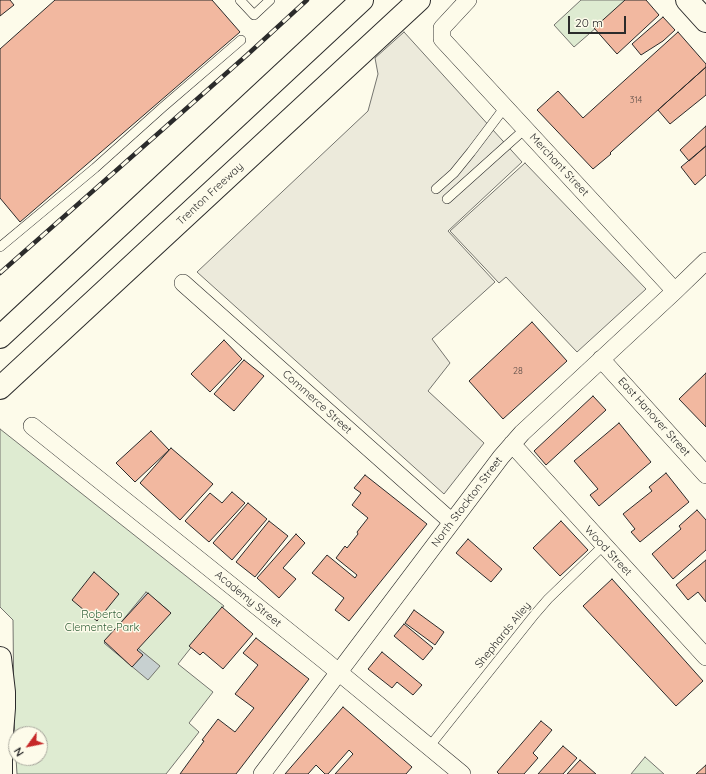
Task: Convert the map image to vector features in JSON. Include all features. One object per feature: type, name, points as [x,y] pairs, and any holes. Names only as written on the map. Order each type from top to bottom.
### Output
[{"type":"main road","points":[[0,337],[362,0]]},
{"type":"main road","name":"Trenton Freeway","points":[[0,388],[419,0]]},
{"type":"main road","points":[[687,0],[706,21]]},
{"type":"main road","points":[[0,658],[4,692],[2,712],[1,774]]},
{"type":"street","name":"Merchant Street","points":[[468,0],[442,28],[442,39],[675,292]]},
{"type":"street","name":"North Stockton Street","points":[[262,774],[512,444],[706,262]]},
{"type":"street","name":"Commerce Street","points":[[183,283],[452,522]]},
{"type":"street","name":"East Hanover Street","points":[[602,359],[706,475]]},
{"type":"street","name":"Academy Street","points":[[32,426],[462,774]]},
{"type":"street","name":"Wood Street","points":[[512,444],[603,546],[706,657]]},
{"type":"lane","points":[[240,0],[254,15],[270,0]]},
{"type":"lane","points":[[0,247],[95,168],[241,40]]},
{"type":"lane","points":[[436,189],[454,173],[505,107]]},
{"type":"lane","points":[[447,199],[525,129]]},
{"type":"lane","name":"Shephards Alley","points":[[429,747],[535,614],[548,599],[603,546]]},
{"type":"green space","points":[[581,0],[628,0],[574,47],[554,25]]},
{"type":"green space","name":"Roberto Clemente Park","points":[[0,429],[224,606],[178,664],[213,692],[189,723],[199,732],[166,774],[17,774],[16,766],[48,766],[48,726],[14,726],[13,620],[0,607]]},
{"type":"green space","points":[[645,757],[664,774],[631,774]]},
{"type":"shaded area","points":[[404,32],[522,162],[448,231],[495,282],[432,339],[450,363],[428,391],[484,443],[444,494],[197,272],[368,111],[378,74],[375,58]]},
{"type":"shaded area","points":[[525,163],[646,289],[577,352],[506,277],[499,283],[450,231]]},
{"type":"shaded area","points":[[146,592],[169,611],[138,648],[160,666],[148,680],[104,643]]},
{"type":"building","points":[[0,0],[10,0],[14,5],[0,16]]},
{"type":"building","points":[[55,0],[212,0],[240,32],[20,222],[0,198],[0,49]]},
{"type":"building","points":[[625,0],[646,0],[659,15],[617,54],[594,28]]},
{"type":"building","points":[[663,17],[675,30],[663,41],[641,55],[632,44]]},
{"type":"building","points":[[678,32],[706,64],[706,67],[593,169],[537,110],[558,91],[583,118]]},
{"type":"building","points":[[706,67],[706,95],[670,124],[658,110]]},
{"type":"building","points":[[706,126],[706,146],[689,161],[680,150]]},
{"type":"building","points":[[706,146],[706,175],[695,185],[681,167]]},
{"type":"building","points":[[532,322],[567,361],[503,419],[469,381]]},
{"type":"building","points":[[224,340],[242,359],[210,392],[191,374]]},
{"type":"building","points":[[244,360],[264,376],[234,411],[214,394]]},
{"type":"building","points":[[706,373],[706,427],[679,399]]},
{"type":"building","points":[[593,396],[606,410],[546,465],[534,451]]},
{"type":"building","points":[[619,423],[651,462],[599,506],[590,495],[598,489],[574,461]]},
{"type":"building","points":[[151,431],[169,450],[135,482],[116,463]]},
{"type":"building","points":[[171,448],[213,484],[180,520],[140,483]]},
{"type":"building","points":[[666,473],[689,502],[640,542],[631,532],[635,529],[623,514],[652,491],[649,487]]},
{"type":"building","points":[[365,475],[427,524],[349,621],[335,610],[344,598],[312,573],[327,555],[355,578],[357,575],[336,558],[345,546],[347,548],[368,518],[352,505],[361,493],[354,488]]},
{"type":"building","points":[[232,492],[245,503],[209,542],[185,521],[210,493],[222,503]]},
{"type":"building","points":[[248,503],[267,519],[232,560],[213,543]]},
{"type":"building","points":[[697,510],[706,520],[706,550],[673,579],[652,554],[681,529],[679,526]]},
{"type":"building","points":[[269,521],[288,536],[255,577],[236,562]]},
{"type":"building","points":[[561,521],[588,550],[560,576],[533,548]]},
{"type":"building","points":[[296,534],[305,543],[283,568],[296,579],[279,598],[257,578]]},
{"type":"building","points":[[468,539],[502,569],[491,582],[456,553]]},
{"type":"building","points":[[706,560],[706,602],[698,592],[688,600],[676,585]]},
{"type":"building","points":[[94,572],[119,594],[97,621],[72,600]]},
{"type":"building","points":[[612,579],[703,681],[676,706],[583,606]]},
{"type":"building","points":[[148,593],[171,613],[137,650],[143,655],[132,667],[104,641]]},
{"type":"building","points":[[222,607],[253,634],[223,669],[203,652],[200,655],[189,646]]},
{"type":"building","points":[[414,610],[444,632],[435,645],[405,623]]},
{"type":"building","points":[[404,624],[433,648],[423,660],[394,636]]},
{"type":"building","points":[[256,638],[309,679],[236,774],[180,774],[204,741],[202,740],[218,719],[235,732],[254,708],[235,694],[258,665],[243,653]]},
{"type":"building","points":[[382,652],[422,685],[413,695],[397,682],[392,688],[368,669]]},
{"type":"building","points":[[343,707],[412,767],[406,774],[335,774],[353,754],[349,750],[328,774],[325,774],[316,765],[308,774],[285,774]]},
{"type":"building","points":[[541,721],[552,730],[533,753],[538,758],[524,774],[499,774],[497,772]]},
{"type":"building","points":[[563,746],[577,758],[563,774],[538,774]]},
{"type":"building","points":[[580,760],[596,774],[567,774]]},
{"type":"building","points":[[706,765],[706,774],[696,774]]},
{"type":"railway","points":[[0,273],[247,55],[307,0]]}]
